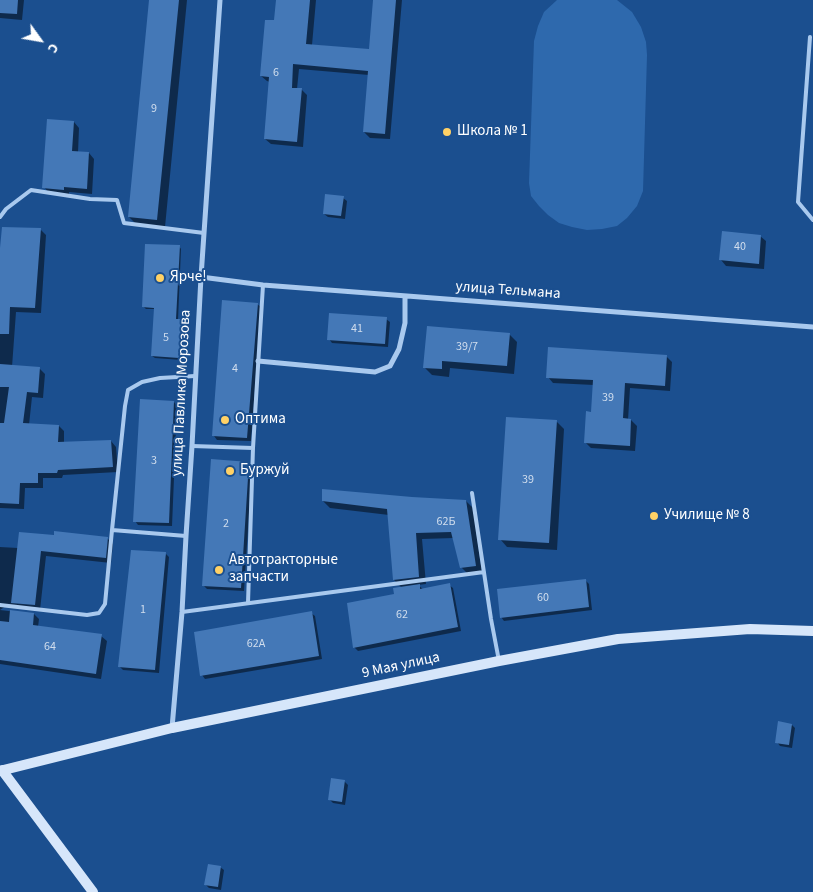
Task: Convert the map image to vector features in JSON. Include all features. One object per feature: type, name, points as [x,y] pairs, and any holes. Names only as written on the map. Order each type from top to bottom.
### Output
[{"type":"main road","name":"9 Мая улица","points":[[1,771],[172,728],[499,661],[618,639],[750,629],[813,631]]},
{"type":"main road","points":[[1,771],[93,892]]},
{"type":"street","name":"улица Павлика Морозова","points":[[172,728],[182,612],[201,277],[220,0]]},
{"type":"street","name":"улица Тельмана","points":[[201,277],[405,296],[813,328]]},
{"type":"street","points":[[258,361],[375,372],[390,366],[400,349],[405,324],[405,296]]},
{"type":"lane","points":[[810,37],[798,202],[813,220]]},
{"type":"lane","points":[[0,217],[6,209],[31,190],[90,199],[118,200],[124,223],[204,234]]},
{"type":"lane","points":[[248,603],[253,448],[263,284]]},
{"type":"lane","points":[[0,606],[87,615],[99,613],[105,604],[128,390],[142,382],[160,378],[195,376]]},
{"type":"lane","points":[[192,446],[253,448]]},
{"type":"lane","points":[[472,493],[490,619],[499,661]]},
{"type":"lane","points":[[112,530],[186,536]]},
{"type":"lane","points":[[182,612],[484,572]]},
{"type":"shaded area","points":[[557,0],[617,0],[632,12],[641,27],[646,42],[643,191],[637,206],[617,226],[587,230],[559,223],[548,215],[531,196],[529,183],[534,41],[544,12]]},
{"type":"building","points":[[0,0],[18,0],[17,14],[0,13]]},
{"type":"building","points":[[149,0],[179,0],[157,220],[128,217]]},
{"type":"building","points":[[276,0],[310,0],[306,44],[369,49],[373,0],[396,0],[385,134],[363,132],[368,71],[293,64],[292,88],[302,88],[297,142],[264,139],[269,77],[260,76],[265,20],[274,20]]},
{"type":"building","points":[[47,119],[74,121],[72,151],[89,152],[87,189],[64,187],[64,190],[42,188]]},
{"type":"building","points":[[325,194],[344,196],[341,216],[323,214]]},
{"type":"building","points":[[2,227],[41,228],[35,308],[10,307],[9,334],[0,334],[0,248]]},
{"type":"building","points":[[722,231],[761,235],[759,264],[719,260]]},
{"type":"building","points":[[145,244],[180,245],[176,319],[182,319],[179,358],[151,356],[154,308],[142,307]]},
{"type":"building","points":[[222,300],[258,303],[247,438],[212,436]]},
{"type":"building","points":[[329,313],[387,317],[385,344],[327,340]]},
{"type":"building","points":[[427,326],[510,333],[507,366],[442,361],[442,369],[423,368]]},
{"type":"building","points":[[548,347],[667,355],[665,386],[625,383],[623,418],[631,419],[630,446],[584,443],[586,411],[591,412],[593,380],[546,378]]},
{"type":"building","points":[[0,364],[40,367],[38,393],[27,392],[23,423],[59,425],[58,442],[111,440],[113,467],[58,470],[57,473],[38,473],[38,483],[20,483],[19,504],[0,503],[0,423],[4,423],[9,387],[0,387]]},
{"type":"building","points":[[140,399],[174,401],[169,523],[133,522]]},
{"type":"building","points":[[506,417],[557,420],[549,543],[498,540]]},
{"type":"building","points":[[211,459],[249,462],[241,588],[202,586]]},
{"type":"building","points":[[322,489],[466,500],[476,566],[460,568],[451,532],[416,533],[419,577],[393,580],[387,509],[322,501]]},
{"type":"building","points":[[54,531],[108,537],[106,558],[41,551],[35,605],[11,603],[19,532],[54,535]]},
{"type":"building","points":[[131,550],[166,552],[155,670],[118,667]]},
{"type":"building","points":[[586,579],[589,607],[500,618],[497,589]]},
{"type":"building","points":[[450,583],[458,627],[353,648],[347,603],[394,594],[393,588],[420,584],[420,589]]},
{"type":"building","points":[[10,610],[34,613],[33,625],[102,634],[96,674],[0,660],[0,621],[9,622]]},
{"type":"building","points":[[312,611],[319,656],[200,676],[194,632]]},
{"type":"building","points":[[778,721],[792,724],[789,745],[775,743]]},
{"type":"building","points":[[331,778],[345,780],[342,802],[328,800]]},
{"type":"building","points":[[208,864],[221,866],[218,887],[204,885]]},
{"type":"place","name":"Школа № 1","points":[[447,132]]},
{"type":"place","name":"Ярче!","points":[[160,278]]},
{"type":"place","name":"Оптима","points":[[225,420]]},
{"type":"place","name":"Буржуй","points":[[230,471]]},
{"type":"place","name":"Училище № 8","points":[[654,516]]},
{"type":"place","name":"Автотракторные запчасти","points":[[219,570]]}]
